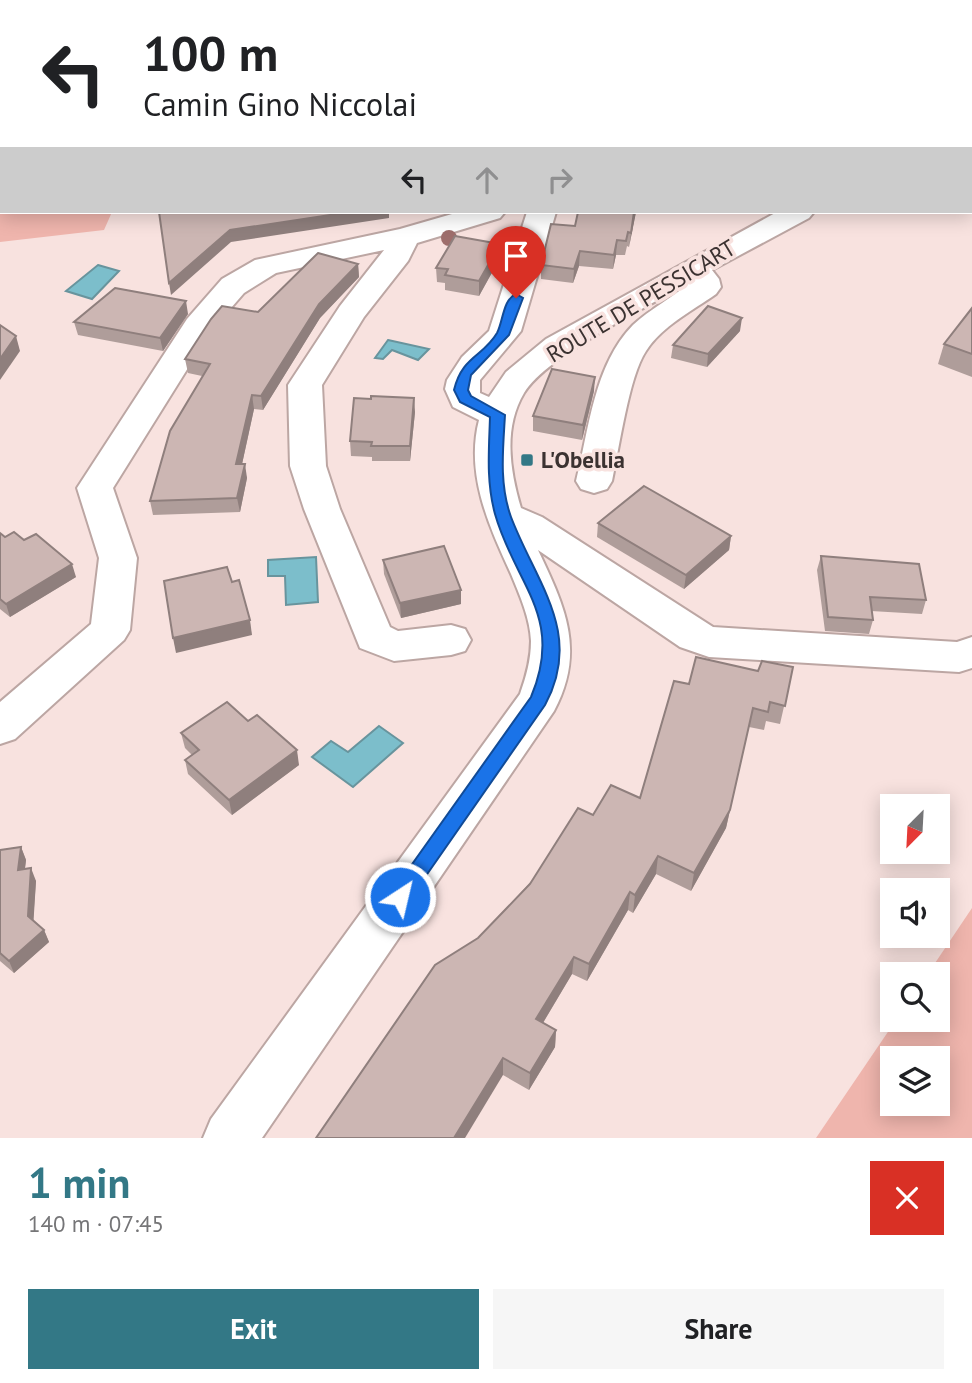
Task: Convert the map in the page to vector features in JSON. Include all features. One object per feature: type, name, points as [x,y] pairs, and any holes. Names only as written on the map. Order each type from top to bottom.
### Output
[{"type":"street","points":[[0,727],[110,630],[118,558],[95,488],[198,326],[233,286],[266,266],[416,226],[479,214]]},
{"type":"street","points":[[498,415],[465,399],[461,390],[465,374],[503,335],[540,214]]},
{"type":"street","name":"ROUTE DE PESSICART","points":[[230,1138],[539,700],[550,674],[553,644],[547,612],[503,515],[495,473],[498,415],[508,391],[531,368],[565,341],[691,268],[795,214]]},
{"type":"street","points":[[416,226],[397,255],[351,313],[305,385],[308,466],[322,509],[374,636],[394,646],[451,640]]},
{"type":"street","points":[[594,481],[621,367],[628,351],[638,336],[705,288],[704,279],[691,268]]},
{"type":"street","points":[[503,515],[528,526],[694,636],[709,642],[959,657],[972,652]]},
{"type":"shaded area","points":[[0,214],[111,214],[104,230],[0,242]]},
{"type":"shaded area","points":[[972,908],[972,1138],[816,1138],[888,1032],[950,1032],[950,962],[936,962],[945,948],[950,948],[950,941]]},
{"type":"water","points":[[98,265],[119,271],[92,299],[66,291]]},
{"type":"water","points":[[388,340],[429,349],[418,360],[392,350],[383,359],[375,358]]},
{"type":"water","points":[[316,557],[318,602],[286,605],[285,576],[268,576],[268,560]]},
{"type":"water","points":[[379,726],[403,743],[353,787],[312,757],[331,741],[348,752]]},
{"type":"building","points":[[159,214],[337,214],[230,230],[169,283]]},
{"type":"building","points":[[578,214],[634,214],[631,233],[628,232],[626,241],[617,240],[614,255],[580,251],[574,269],[541,265],[551,224],[575,226]]},
{"type":"building","points":[[455,236],[500,244],[479,281],[445,275],[448,269],[436,268]]},
{"type":"building","points":[[318,253],[358,264],[319,304],[261,396],[252,395],[236,464],[245,464],[237,498],[150,501],[170,431],[210,364],[185,359],[211,319],[222,306],[258,312]]},
{"type":"building","points":[[115,288],[186,301],[160,338],[74,322]]},
{"type":"building","points":[[708,306],[742,318],[708,354],[673,345]]},
{"type":"building","points":[[972,308],[972,354],[944,344]]},
{"type":"building","points":[[0,325],[16,336],[0,359]]},
{"type":"building","points":[[552,369],[595,377],[583,425],[533,416]]},
{"type":"building","points":[[371,396],[414,398],[410,446],[371,446],[372,442],[350,441],[354,398],[371,399]]},
{"type":"building","points":[[644,486],[731,536],[686,575],[598,523]]},
{"type":"building","points":[[14,532],[24,540],[36,534],[72,564],[6,604],[0,599],[0,533],[5,537]]},
{"type":"building","points":[[444,546],[461,590],[400,603],[383,560]]},
{"type":"building","points":[[821,556],[919,564],[926,600],[870,597],[873,620],[828,617]]},
{"type":"building","points":[[227,567],[232,582],[239,580],[250,620],[173,638],[164,581]]},
{"type":"building","points":[[696,657],[758,671],[762,661],[793,667],[785,706],[770,702],[768,712],[753,708],[730,810],[694,873],[658,856],[635,895],[630,892],[589,964],[574,957],[536,1019],[556,1030],[530,1073],[503,1058],[454,1138],[316,1138],[435,965],[478,938],[530,884],[578,808],[593,815],[611,785],[640,798],[674,681],[689,684]]},
{"type":"building","points":[[227,702],[248,721],[257,715],[297,750],[229,800],[185,760],[199,750],[181,733]]},
{"type":"building","points":[[21,847],[18,870],[31,868],[28,916],[44,930],[9,961],[0,953],[0,850]]},
{"type":"place","name":"L'Obellia","points":[[527,460]]},
{"type":"route","points":[[400,897],[539,700],[550,674],[553,644],[547,612],[503,515],[495,473],[494,441],[498,415],[465,399],[461,390],[465,374],[503,335],[516,298]]}]
